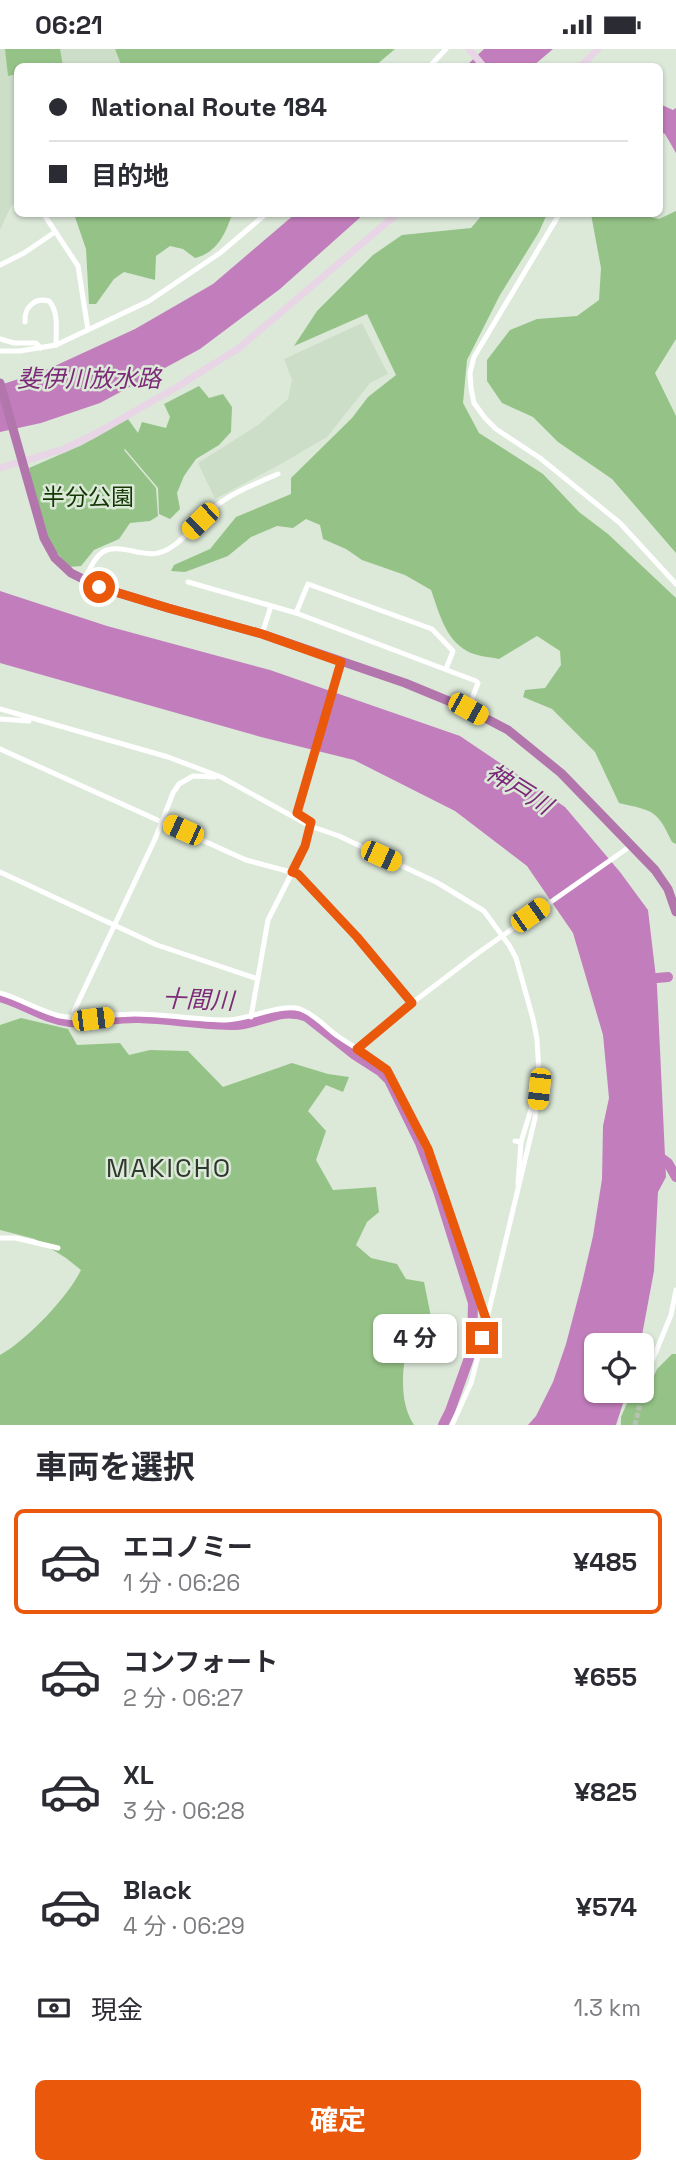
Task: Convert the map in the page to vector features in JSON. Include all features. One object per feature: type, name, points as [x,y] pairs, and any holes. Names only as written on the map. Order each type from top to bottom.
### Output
[{"type":"highway","points":[[0,383],[44,538],[55,558],[71,573],[99,587],[262,634],[340,665],[405,683],[468,709],[508,730],[541,755],[594,805],[662,879],[676,912]]},
{"type":"street","points":[[433,63],[446,49]]},
{"type":"street","points":[[469,49],[481,63]]},
{"type":"street","points":[[584,63],[598,49]]},
{"type":"street","points":[[46,217],[78,265],[88,330]]},
{"type":"street","points":[[0,351],[20,351],[56,345],[149,301],[220,253],[262,217]]},
{"type":"street","points":[[0,468],[64,449],[95,434],[239,348],[393,217]]},
{"type":"street","points":[[558,217],[474,357],[470,373],[474,403],[496,429],[540,458],[620,523],[676,584]]},
{"type":"street","points":[[0,265],[55,232]]},
{"type":"street","points":[[25,322],[24,314],[30,305],[37,300],[49,301],[55,313],[56,345]]},
{"type":"street","points":[[0,339],[14,343],[36,343],[41,348]]},
{"type":"street","points":[[84,580],[96,557],[107,549],[119,547],[144,553],[159,553],[180,540],[211,510],[228,498],[278,474]]},
{"type":"street","points":[[188,582],[296,613],[478,683],[468,709]]},
{"type":"street","points":[[296,613],[308,584],[432,629],[453,651],[446,669]]},
{"type":"street","points":[[262,634],[271,606]]},
{"type":"street","points":[[251,1017],[268,919],[305,846],[311,822],[297,813],[340,665]]},
{"type":"street","points":[[0,709],[168,757],[221,777],[310,826],[339,836],[438,883],[484,911],[516,958],[533,1019],[539,1057],[539,1089],[535,1118],[471,1383],[452,1425]]},
{"type":"street","points":[[0,719],[40,721]]},
{"type":"street","points":[[0,749],[246,860],[298,874],[357,937],[412,1003]]},
{"type":"street","points":[[74,1018],[74,1011],[173,793],[179,784],[193,776],[221,777]]},
{"type":"street","points":[[357,1049],[412,1003],[511,929],[630,846]]},
{"type":"street","points":[[0,872],[157,945],[258,979]]},
{"type":"street","points":[[0,993],[43,1010],[74,1018],[93,1019],[131,1014],[225,1020],[281,1009],[300,1009],[387,1070],[428,1149],[486,1319]]},
{"type":"street","points":[[518,1187],[518,1141],[535,1091],[539,1089]]},
{"type":"street","points":[[0,1238],[16,1238],[58,1248]]},
{"type":"street","points":[[654,1355],[671,1315],[676,1290]]},
{"type":"shaded area","points":[[0,49],[115,49],[121,63],[14,63],[14,204],[0,230]]},
{"type":"shaded area","points":[[362,323],[388,374],[370,383],[327,437],[215,499],[198,463],[258,425],[288,399],[292,380],[284,359]]},
{"type":"green space","points":[[5,49],[60,49],[62,63],[14,63],[14,75],[8,76]]},
{"type":"green space","points":[[115,49],[395,49],[379,63],[120,63]]},
{"type":"green space","points":[[676,211],[676,339],[655,373],[676,416],[676,553],[612,479],[558,442],[533,417],[502,403],[487,381],[487,360],[510,330],[537,319],[577,316],[599,300],[601,268],[592,217],[659,219]]},
{"type":"green space","points":[[75,217],[231,217],[223,235],[209,252],[195,258],[183,249],[170,246],[156,256],[155,280],[124,272],[114,279],[96,304],[89,304],[86,249]]},
{"type":"green space","points":[[480,217],[546,217],[500,295],[467,360],[463,403],[479,433],[543,474],[579,512],[608,534],[676,598],[676,844],[653,813],[619,803],[595,752],[552,709],[523,697],[525,690],[545,688],[561,665],[560,651],[537,636],[499,659],[470,653],[459,646],[448,632],[431,590],[405,575],[362,560],[323,539],[320,525],[306,519],[293,528],[277,526],[251,537],[228,556],[185,572],[171,571],[174,565],[210,549],[236,517],[291,494],[291,478],[352,418],[368,397],[396,375],[367,314],[294,346],[317,311],[373,255],[402,235],[471,228]]},
{"type":"green space","name":"半分公園","points":[[199,386],[209,398],[223,394],[232,407],[231,432],[219,445],[196,459],[184,476],[177,493],[180,509],[170,519],[159,514],[158,488],[125,449],[156,488],[158,516],[150,521],[130,523],[119,539],[94,550],[81,566],[69,567],[49,543],[34,496],[29,468],[82,445],[128,419],[138,433],[142,422],[166,428],[170,417],[164,404]]},
{"type":"green space","points":[[21,1018],[68,1029],[77,1045],[120,1043],[129,1055],[150,1050],[188,1051],[223,1087],[292,1063],[349,1077],[343,1092],[326,1085],[308,1111],[326,1131],[316,1160],[333,1190],[376,1187],[379,1212],[367,1222],[356,1245],[371,1258],[397,1264],[406,1279],[424,1282],[431,1317],[413,1316],[403,1372],[404,1400],[414,1425],[0,1425],[0,1355],[22,1340],[45,1317],[67,1293],[81,1270],[35,1239],[0,1230],[0,1025]]},
{"type":"green space","points":[[672,1354],[676,1354],[676,1425],[621,1425],[621,1417],[627,1403],[654,1403],[654,1376]]},
{"type":"water","points":[[484,49],[553,49],[537,63],[469,63]]},
{"type":"water","points":[[663,105],[673,110],[676,108],[676,153],[665,134]]},
{"type":"water","name":"斐伊川放水路","points":[[291,217],[361,217],[280,289],[200,349],[100,403],[41,423],[0,432],[0,385],[46,370],[135,329],[213,284]]},
{"type":"water","name":"神戸川","points":[[0,591],[107,626],[270,670],[460,736],[565,807],[620,872],[648,910],[657,986],[666,1177],[658,1192],[654,1271],[642,1333],[584,1333],[584,1403],[623,1403],[616,1425],[528,1425],[536,1416],[553,1382],[582,1283],[602,1179],[603,1126],[609,1098],[603,1035],[573,933],[527,866],[455,811],[354,760],[261,737],[0,663]]},
{"type":"waterway","points":[[645,979],[668,977]]},
{"type":"waterway","name":"十間川","points":[[0,997],[52,1018],[70,1022],[139,1018],[235,1025],[280,1014],[298,1014],[307,1017],[380,1071],[389,1080],[420,1143],[473,1303],[469,1358],[443,1425]]},
{"type":"waterway","points":[[656,1154],[668,1163],[676,1177]]},
{"type":"tunnel","points":[[635,1425],[640,1403]]},
{"type":"district","name":"MAKICHO","points":[[169,1168]]},
{"type":"route","points":[[99,587],[262,634],[341,662],[297,813],[311,822],[305,846],[292,872],[298,874],[357,937],[412,1003],[357,1049],[387,1070],[428,1149],[486,1319],[482,1338]]}]
